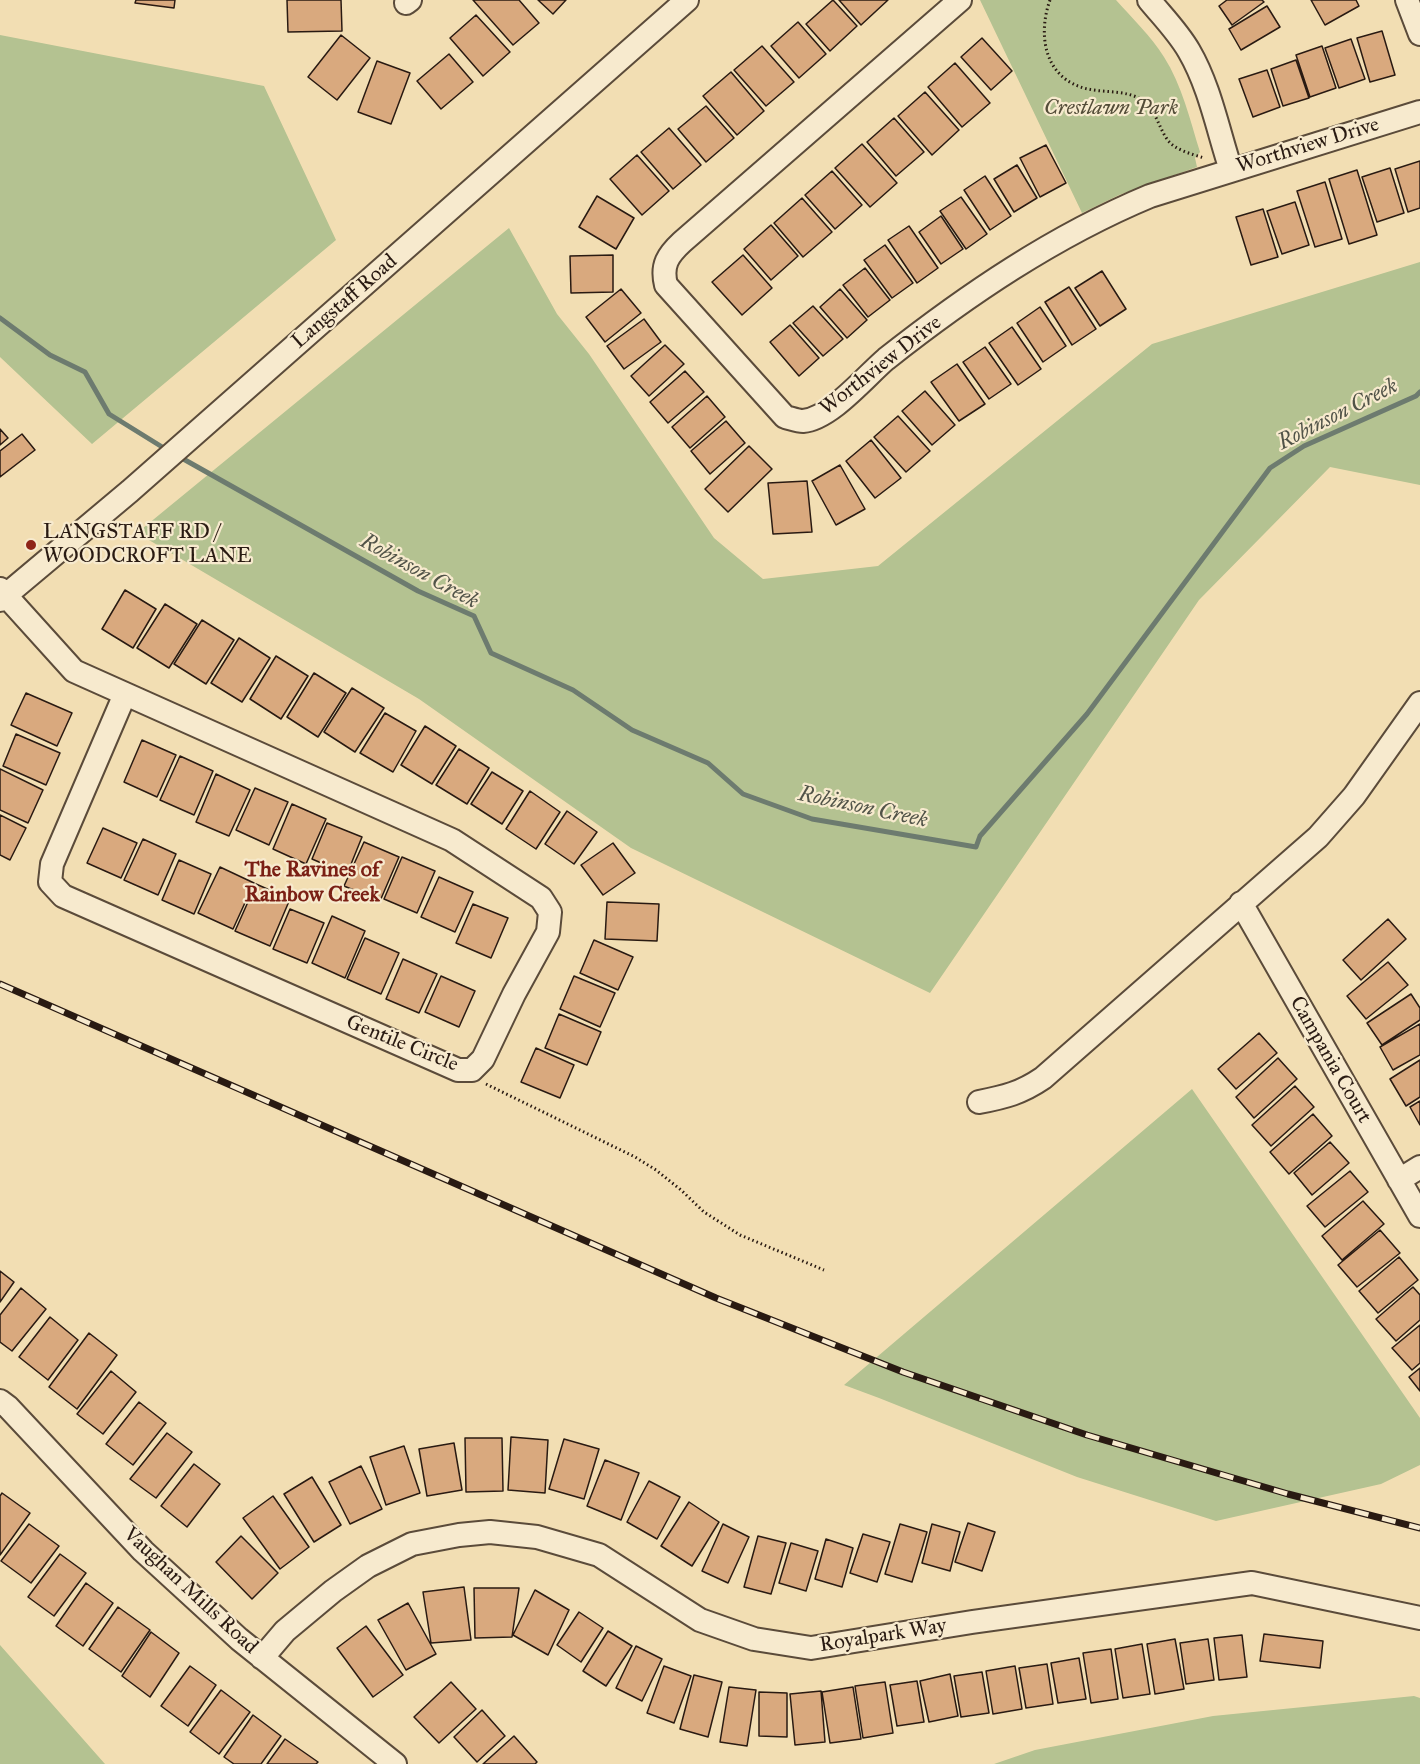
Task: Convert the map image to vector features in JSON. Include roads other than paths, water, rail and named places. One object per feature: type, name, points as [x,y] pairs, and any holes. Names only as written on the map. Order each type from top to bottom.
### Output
[{"type":"street","name":"Langstaff Road","points":[[2,595],[130,491],[687,0]]},
{"type":"street","name":"Worthview Drive","points":[[960,0],[682,242],[666,261],[663,273],[666,285],[785,417],[802,421],[822,416],[885,360],[936,321],[1029,258],[1110,213],[1150,196],[1420,112]]},
{"type":"street","points":[[1149,0],[1190,53],[1208,97],[1231,170]]},
{"type":"street","points":[[1407,0],[1420,34]]},
{"type":"street","name":"Gentile Circle","points":[[2,595],[74,671],[452,840],[541,898],[550,912],[548,932],[514,994],[483,1059],[472,1070],[458,1070],[63,896],[56,889],[50,882],[52,864],[125,694]]},
{"type":"street","points":[[979,1102],[1006,1097],[1026,1089],[1043,1077],[1318,837],[1354,796],[1420,703]]},
{"type":"street","name":"Campania Court","points":[[1241,903],[1420,1216]]},
{"type":"street","points":[[1399,1180],[1420,1167]]},
{"type":"street","name":"Vaughan Mills Road","points":[[0,1401],[144,1551],[239,1640],[394,1764]]},
{"type":"street","name":"Royalpark Way","points":[[262,1658],[285,1631],[333,1591],[368,1566],[412,1544],[490,1532],[537,1537],[599,1555],[700,1620],[754,1639],[811,1648],[972,1622],[1252,1583],[1420,1618]]},
{"type":"waterway","name":"Robinson Creek","points":[[0,318],[50,355],[85,372],[109,414],[167,450]]},
{"type":"waterway","name":"Robinson Creek","points":[[178,456],[418,591],[474,616],[491,653],[573,690],[632,730],[708,763],[743,794],[812,819],[976,847],[980,836],[1087,714],[1270,468],[1304,446],[1416,396],[1420,392]]},
{"type":"railway","points":[[0,984],[716,1298],[903,1372],[1087,1435],[1288,1494],[1420,1528]]},
{"type":"place","name":"LANGSTAFF RD / WOODCROFT LANE","points":[[31,545]]},
{"type":"district","name":"The Ravines of Rainbow Creek","points":[[312,884]]},
{"type":"park label","name":"Crestlawn Park","points":[[1111,109]]}]
